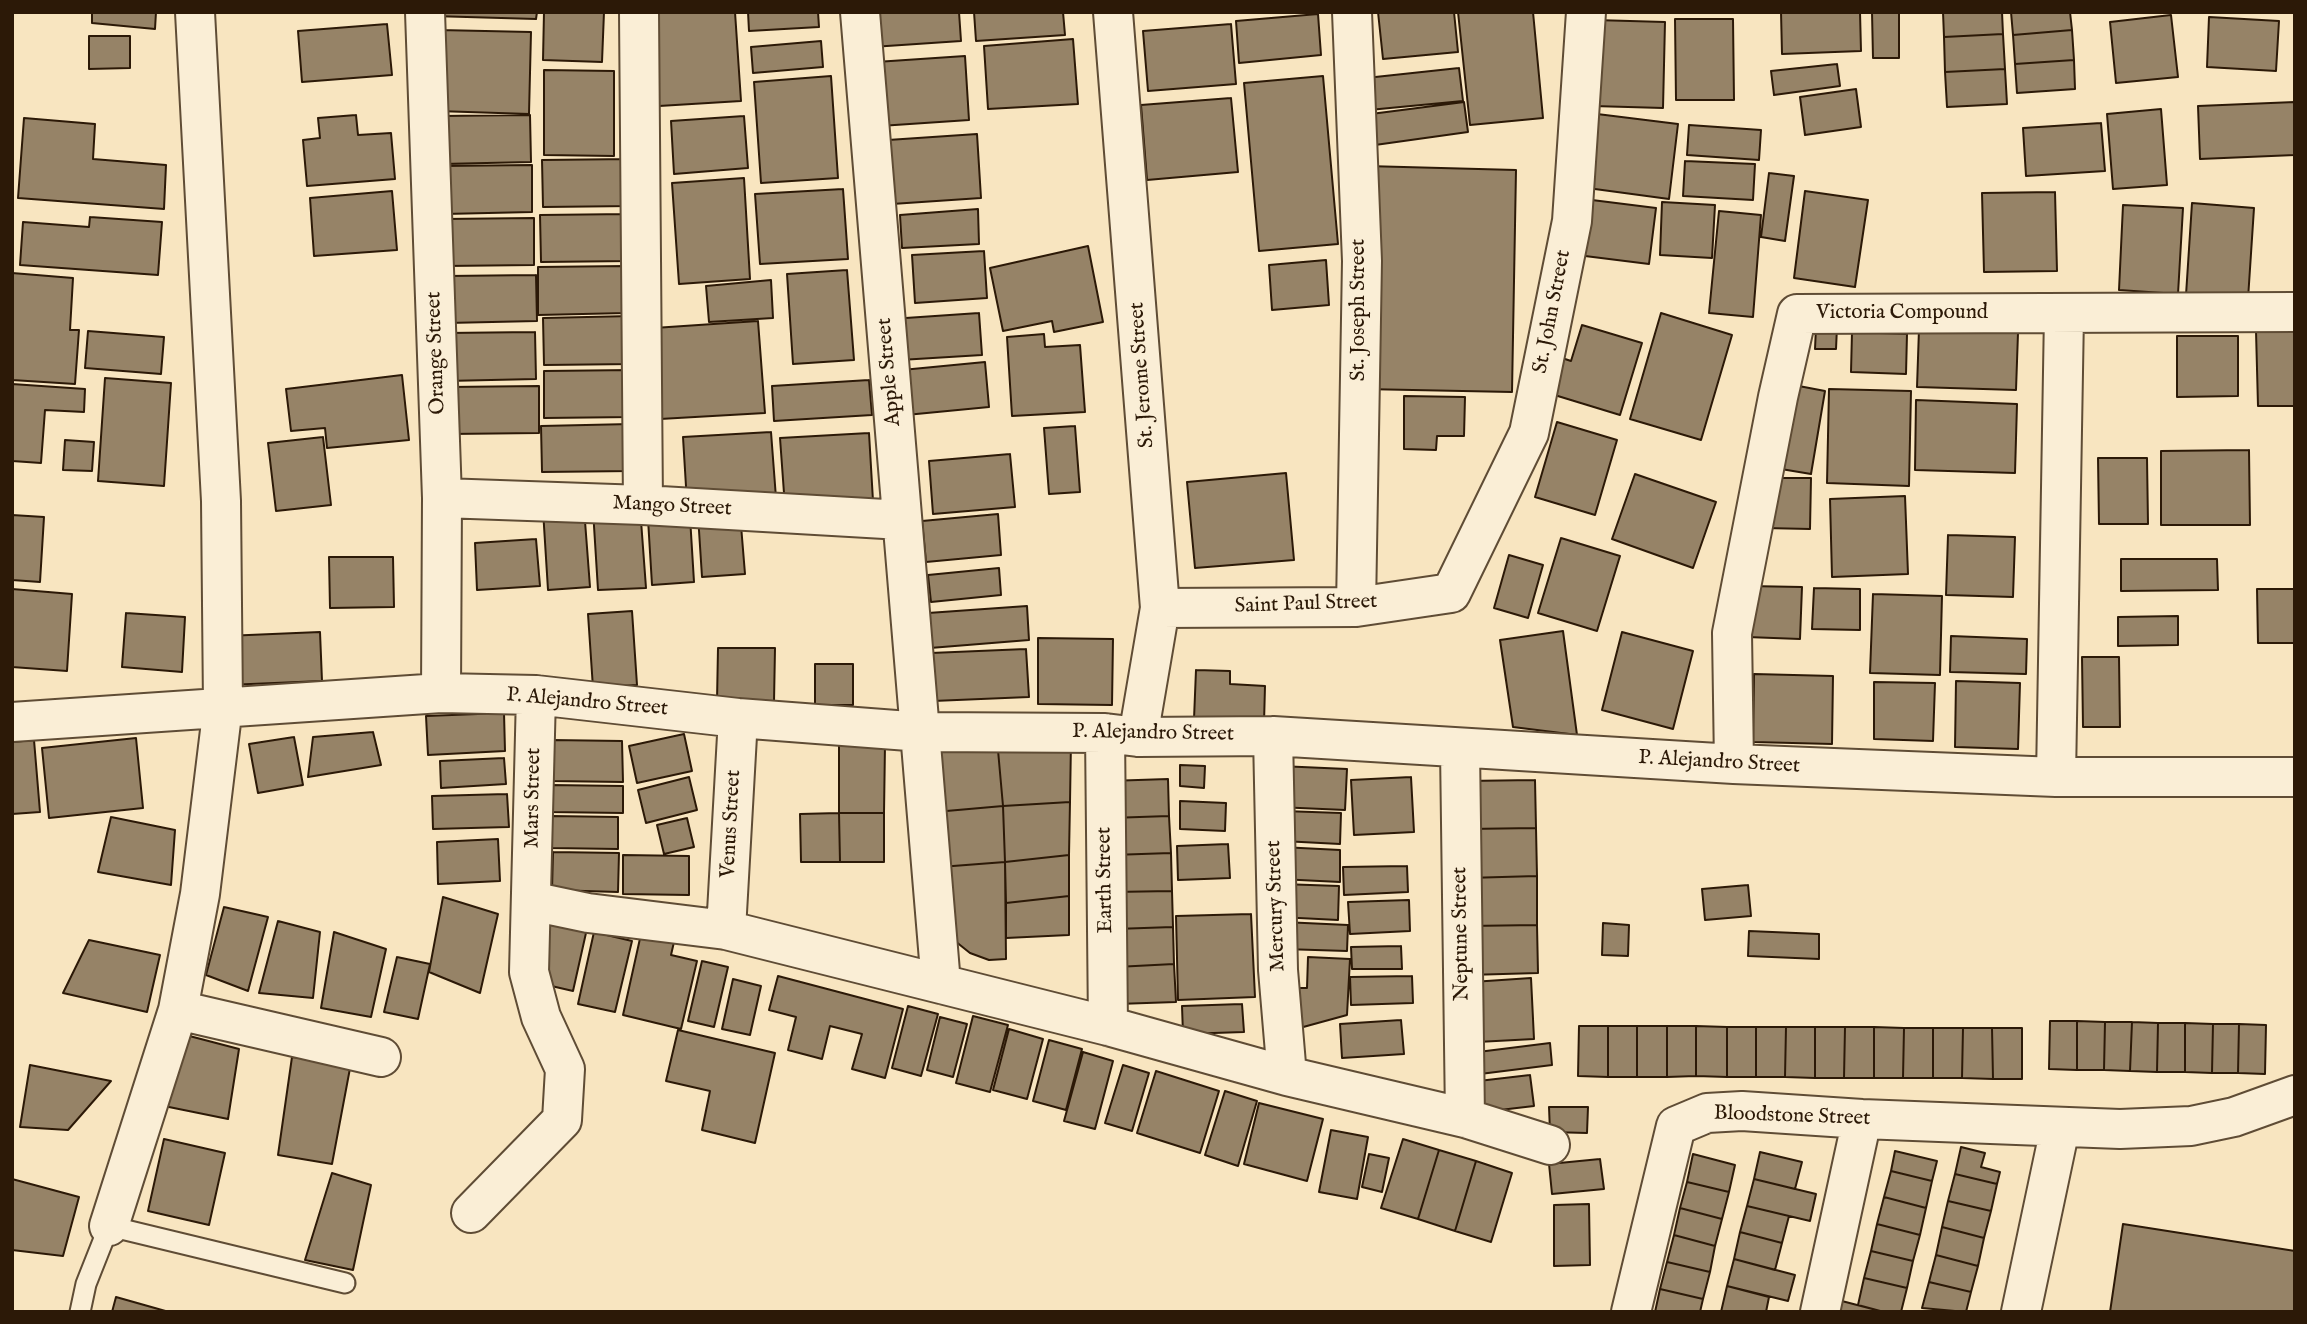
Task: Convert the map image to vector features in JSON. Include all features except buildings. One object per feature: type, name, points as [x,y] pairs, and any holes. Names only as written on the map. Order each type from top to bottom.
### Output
[{"type":"street","points":[[109,1226],[178,1010],[200,894],[223,706],[222,501],[195,12]]},
{"type":"street","name":"Orange Street","points":[[425,12],[442,498],[441,693]]},
{"type":"street","points":[[639,12],[643,505]]},
{"type":"street","name":"Apple Street","points":[[860,12],[922,732],[929,874],[941,984]]},
{"type":"street","name":"St. Jerome Street","points":[[1114,12],[1160,608],[1122,735]]},
{"type":"street","name":"St. Joseph Street","points":[[1352,12],[1362,261],[1356,607]]},
{"type":"street","name":"St. John Street","points":[[1451,593],[1529,433],[1572,221],[1586,12]]},
{"type":"street","name":"Victoria Compound","points":[[1734,764],[1732,633],[1775,410],[1797,314],[2295,312]]},
{"type":"street","points":[[2056,777],[2064,314]]},
{"type":"street","name":"Mango Street","points":[[442,498],[643,505],[902,520]]},
{"type":"street","name":"Saint Paul Street","points":[[1160,608],[1356,607],[1451,593]]},
{"type":"street","name":"P. Alejandro Street","points":[[12,722],[441,693],[536,695],[738,718],[922,732],[1273,736],[1734,764],[2056,777],[2295,777]]},
{"type":"street","name":"Mars Street","points":[[471,1213],[562,1119],[565,1069],[541,1017],[529,972],[536,695]]},
{"type":"street","name":"Venus Street","points":[[726,930],[738,718]]},
{"type":"street","name":"Earth Street","points":[[1108,1026],[1122,735]]},
{"type":"street","name":"Mercury Street","points":[[1273,736],[1278,970],[1287,1076]]},
{"type":"street","name":"Neptune Street","points":[[1460,749],[1465,1118]]},
{"type":"street","points":[[531,901],[588,913],[726,930],[1108,1026],[1287,1076],[1465,1118],[1550,1145]]},
{"type":"street","points":[[178,1010],[381,1057]]},
{"type":"street","name":"Bloodstone Street","points":[[1631,1312],[1676,1126],[1707,1113],[1742,1111],[2060,1128],[2191,1126],[2246,1114],[2295,1095]]},
{"type":"street","points":[[1820,1312],[1862,1119]]},
{"type":"street","points":[[2021,1312],[2060,1128]]},
{"type":"lane","points":[[80,1312],[86,1284],[109,1226],[345,1283]]}]
